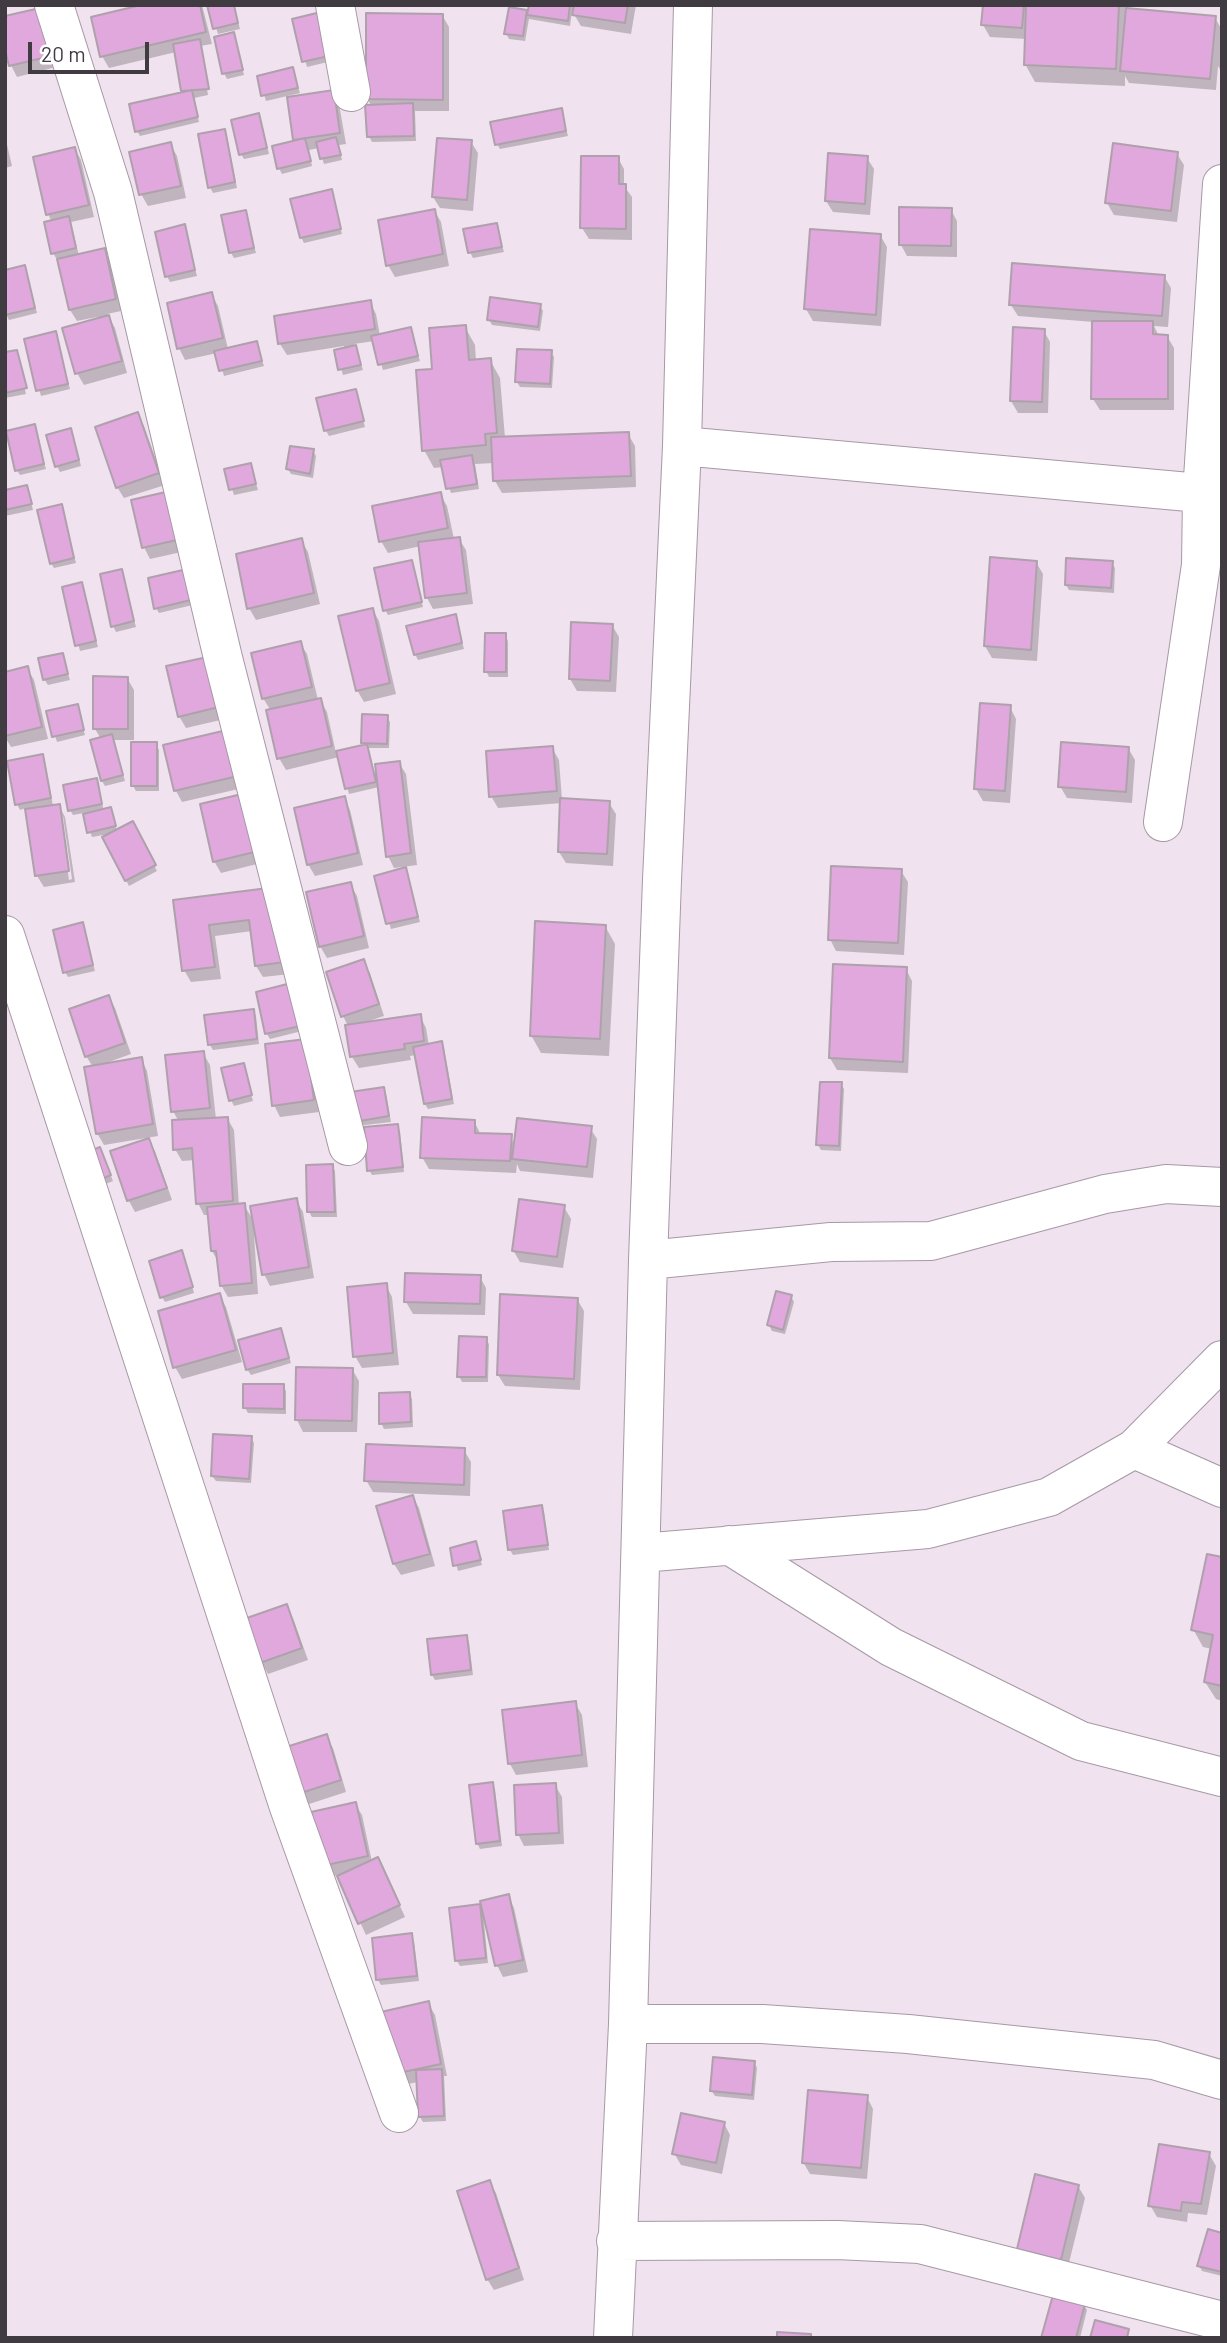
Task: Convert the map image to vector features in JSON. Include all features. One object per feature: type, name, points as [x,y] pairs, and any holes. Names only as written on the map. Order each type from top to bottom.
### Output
[{"type":"street","points":[[54,5],[113,192],[226,671],[348,1146]]},
{"type":"street","points":[[335,5],[351,92]]},
{"type":"street","points":[[613,2338],[628,2024],[649,1260],[682,446],[693,5]]},
{"type":"street","points":[[1163,822],[1212,495],[1222,184]]},
{"type":"street","points":[[682,446],[1212,495]]},
{"type":"street","points":[[5,935],[289,1808],[399,2113]]},
{"type":"street","points":[[649,1260],[831,1242],[931,1241],[1105,1194],[1166,1184],[1222,1187]]},
{"type":"street","points":[[640,1553],[928,1529],[1049,1497],[1134,1449],[1222,1360]]},
{"type":"street","points":[[1134,1449],[1222,1488]]},
{"type":"street","points":[[729,1545],[891,1647],[1081,1741],[1222,1777]]},
{"type":"street","points":[[628,2024],[762,2024],[908,2034],[1154,2060],[1222,2080]]},
{"type":"street","points":[[616,2241],[837,2240],[920,2244],[1222,2321]]},
{"type":"building","points":[[141,5],[200,5],[206,32],[100,57],[91,17]]},
{"type":"building","points":[[207,5],[234,5],[238,23],[213,29]]},
{"type":"building","points":[[529,5],[570,5],[568,21],[527,15]]},
{"type":"building","points":[[574,5],[628,5],[625,23],[572,15]]},
{"type":"building","points":[[983,5],[1024,5],[1022,28],[981,25]]},
{"type":"building","points":[[1026,5],[1119,5],[1116,69],[1024,65]]},
{"type":"building","points":[[509,7],[527,10],[523,36],[504,34]]},
{"type":"building","points":[[40,8],[51,56],[9,66],[5,50],[5,16]]},
{"type":"building","points":[[1126,8],[1216,16],[1210,79],[1120,71]]},
{"type":"building","points":[[329,10],[338,54],[302,62],[292,19]]},
{"type":"building","points":[[366,13],[443,14],[443,100],[366,99]]},
{"type":"building","points":[[234,32],[243,70],[222,74],[214,37]]},
{"type":"building","points":[[200,39],[209,89],[181,91],[173,44]]},
{"type":"building","points":[[293,67],[298,88],[261,96],[257,76]]},
{"type":"building","points":[[192,90],[198,117],[135,132],[129,104]]},
{"type":"building","points":[[334,90],[340,133],[293,140],[287,97]]},
{"type":"building","points":[[413,103],[414,136],[367,137],[365,105]]},
{"type":"building","points":[[562,108],[566,131],[495,145],[490,122]]},
{"type":"building","points":[[259,113],[267,148],[239,155],[231,120]]},
{"type":"building","points":[[225,129],[235,182],[208,188],[198,134]]},
{"type":"building","points":[[336,137],[341,155],[320,159],[316,142]]},
{"type":"building","points":[[305,138],[311,161],[277,169],[272,146]]},
{"type":"building","points":[[437,138],[472,140],[467,200],[432,197]]},
{"type":"building","points":[[171,142],[181,186],[139,195],[129,152]]},
{"type":"building","points":[[1113,143],[1178,152],[1171,211],[1105,203]]},
{"type":"building","points":[[75,147],[89,205],[46,215],[33,157]]},
{"type":"building","points":[[828,153],[868,156],[865,204],[825,201]]},
{"type":"building","points":[[581,156],[619,156],[619,184],[626,184],[626,229],[580,228]]},
{"type":"building","points":[[332,189],[341,229],[300,238],[290,199]]},
{"type":"building","points":[[899,207],[952,208],[951,246],[899,245]]},
{"type":"building","points":[[435,209],[443,254],[386,266],[378,220]]},
{"type":"building","points":[[246,210],[254,248],[229,253],[221,215]]},
{"type":"building","points":[[69,216],[76,248],[51,254],[44,222]]},
{"type":"building","points":[[497,223],[502,247],[468,253],[463,229]]},
{"type":"building","points":[[185,224],[195,270],[165,277],[155,232]]},
{"type":"building","points":[[810,229],[881,234],[876,315],[804,309]]},
{"type":"building","points":[[105,248],[116,299],[69,310],[57,259]]},
{"type":"building","points":[[1012,263],[1165,275],[1162,316],[1009,305]]},
{"type":"building","points":[[25,265],[35,308],[5,315],[5,270]]},
{"type":"building","points":[[212,292],[223,338],[177,349],[167,303]]},
{"type":"building","points":[[490,297],[541,304],[538,327],[487,320]]},
{"type":"building","points":[[371,300],[375,329],[278,344],[274,316]]},
{"type":"building","points":[[109,315],[122,361],[75,374],[62,328]]},
{"type":"building","points":[[1092,321],[1153,321],[1153,334],[1168,335],[1168,399],[1091,399]]},
{"type":"building","points":[[466,325],[469,360],[491,358],[497,433],[485,434],[486,445],[422,451],[416,370],[432,369],[429,328]]},
{"type":"building","points":[[411,327],[418,356],[378,365],[371,336]]},
{"type":"building","points":[[1013,327],[1045,329],[1042,402],[1010,401]]},
{"type":"building","points":[[56,331],[68,384],[36,391],[24,339]]},
{"type":"building","points":[[257,341],[262,361],[219,371],[214,351]]},
{"type":"building","points":[[356,345],[361,365],[338,370],[334,350]]},
{"type":"building","points":[[517,349],[552,350],[550,384],[515,382]]},
{"type":"building","points":[[17,350],[27,388],[5,393],[5,352]]},
{"type":"building","points":[[356,389],[364,421],[324,431],[316,398]]},
{"type":"building","points":[[138,412],[159,473],[116,488],[95,427]]},
{"type":"building","points":[[35,424],[44,464],[15,471],[6,431]]},
{"type":"building","points":[[71,428],[79,460],[55,467],[46,435]]},
{"type":"building","points":[[629,432],[631,476],[493,481],[491,437]]},
{"type":"building","points":[[290,446],[314,449],[310,474],[286,469]]},
{"type":"building","points":[[472,455],[477,484],[446,489],[440,460]]},
{"type":"building","points":[[251,463],[256,484],[229,490],[224,469]]},
{"type":"building","points":[[27,485],[32,504],[5,510],[5,490]]},
{"type":"building","points":[[170,491],[181,539],[142,548],[131,500]]},
{"type":"building","points":[[441,492],[448,528],[379,542],[372,506]]},
{"type":"building","points":[[62,504],[74,558],[50,564],[37,510]]},
{"type":"building","points":[[460,537],[467,593],[425,598],[418,542]]},
{"type":"building","points":[[302,538],[314,593],[247,609],[236,554]]},
{"type":"building","points":[[990,557],[1037,561],[1031,650],[984,646]]},
{"type":"building","points":[[1066,558],[1113,561],[1111,588],[1065,585]]},
{"type":"building","points":[[412,560],[422,602],[383,611],[374,568]]},
{"type":"building","points":[[196,567],[203,597],[154,609],[148,578]]},
{"type":"building","points":[[122,569],[134,621],[111,627],[100,574]]},
{"type":"building","points":[[82,582],[96,641],[75,646],[62,587]]},
{"type":"building","points":[[373,608],[390,683],[356,691],[338,616]]},
{"type":"building","points":[[456,614],[462,643],[414,655],[406,626]]},
{"type":"building","points":[[571,622],[613,624],[610,681],[569,679]]},
{"type":"building","points":[[485,633],[506,633],[506,672],[484,672]]},
{"type":"building","points":[[301,641],[312,687],[262,699],[251,653]]},
{"type":"building","points":[[63,653],[68,674],[43,680],[38,658]]},
{"type":"building","points":[[212,656],[223,706],[178,717],[166,666]]},
{"type":"building","points":[[28,666],[42,727],[5,736],[5,672]]},
{"type":"building","points":[[93,676],[128,677],[128,729],[93,729]]},
{"type":"building","points":[[321,698],[332,746],[277,759],[266,710]]},
{"type":"building","points":[[980,703],[1011,705],[1005,791],[974,789]]},
{"type":"building","points":[[78,704],[84,730],[52,737],[46,711]]},
{"type":"building","points":[[362,714],[388,715],[387,744],[361,743]]},
{"type":"building","points":[[227,730],[238,776],[174,791],[163,745]]},
{"type":"building","points":[[112,734],[123,775],[101,781],[90,740]]},
{"type":"building","points":[[131,742],[157,742],[157,786],[131,786]]},
{"type":"building","points":[[1061,742],[1129,747],[1126,792],[1058,787]]},
{"type":"building","points":[[367,744],[376,782],[345,789],[336,751]]},
{"type":"building","points":[[553,746],[557,791],[489,797],[486,751]]},
{"type":"building","points":[[43,754],[51,798],[15,805],[7,761]]},
{"type":"building","points":[[400,761],[411,853],[386,857],[375,764]]},
{"type":"building","points":[[97,778],[102,804],[68,811],[63,785]]},
{"type":"building","points":[[246,793],[259,851],[213,862],[200,804]]},
{"type":"building","points":[[345,796],[358,853],[307,865],[294,808]]},
{"type":"building","points":[[560,798],[610,801],[607,854],[558,852]]},
{"type":"building","points":[[60,804],[69,871],[35,876],[25,809]]},
{"type":"building","points":[[111,807],[116,826],[87,833],[83,814]]},
{"type":"building","points":[[133,821],[156,865],[125,881],[102,837]]},
{"type":"building","points":[[831,866],[902,869],[898,943],[828,940]]},
{"type":"building","points":[[406,867],[418,917],[386,924],[374,876]]},
{"type":"building","points":[[351,882],[364,936],[319,947],[306,892]]},
{"type":"building","points":[[276,887],[285,962],[255,966],[249,920],[209,925],[215,967],[182,971],[173,900]]},
{"type":"building","points":[[535,921],[606,925],[600,1039],[530,1036]]},
{"type":"building","points":[[83,922],[93,965],[63,973],[53,930]]},
{"type":"building","points":[[364,959],[379,1004],[341,1017],[326,972]]},
{"type":"building","points":[[833,964],[907,967],[903,1062],[829,1058]]},
{"type":"building","points":[[295,982],[305,1025],[265,1034],[256,992]]},
{"type":"building","points":[[109,995],[125,1043],[85,1057],[69,1009]]},
{"type":"building","points":[[254,1009],[257,1039],[208,1045],[204,1015]]},
{"type":"building","points":[[421,1014],[424,1041],[404,1044],[405,1049],[350,1057],[345,1025]]},
{"type":"building","points":[[306,1039],[314,1100],[272,1106],[265,1044]]},
{"type":"building","points":[[442,1041],[452,1099],[424,1104],[413,1047]]},
{"type":"building","points":[[204,1051],[210,1108],[171,1112],[165,1055]]},
{"type":"building","points":[[142,1057],[153,1124],[96,1134],[84,1067]]},
{"type":"building","points":[[244,1063],[252,1095],[229,1101],[221,1068]]},
{"type":"building","points":[[820,1082],[842,1082],[839,1146],[816,1145]]},
{"type":"building","points":[[384,1087],[389,1116],[354,1122],[350,1092]]},
{"type":"building","points":[[228,1117],[233,1201],[196,1204],[192,1148],[173,1150],[172,1120]]},
{"type":"building","points":[[422,1117],[475,1120],[475,1133],[512,1134],[510,1161],[420,1158]]},
{"type":"building","points":[[517,1118],[592,1126],[587,1167],[512,1159]]},
{"type":"building","points":[[398,1124],[403,1167],[367,1171],[364,1127]]},
{"type":"building","points":[[149,1138],[167,1188],[127,1201],[110,1151]]},
{"type":"building","points":[[100,1147],[111,1175],[91,1184],[80,1155]]},
{"type":"building","points":[[333,1164],[335,1212],[307,1212],[306,1165]]},
{"type":"building","points":[[297,1198],[309,1267],[262,1275],[250,1206]]},
{"type":"building","points":[[519,1199],[565,1205],[557,1257],[512,1251]]},
{"type":"building","points":[[245,1203],[252,1283],[220,1286],[216,1251],[211,1251],[207,1207]]},
{"type":"building","points":[[182,1250],[193,1287],[160,1298],[149,1261]]},
{"type":"building","points":[[405,1273],[481,1275],[480,1304],[404,1302]]},
{"type":"building","points":[[387,1283],[393,1353],[353,1357],[347,1287]]},
{"type":"building","points":[[776,1291],[792,1295],[783,1330],[767,1325]]},
{"type":"building","points":[[220,1293],[236,1350],[173,1368],[158,1311]]},
{"type":"building","points":[[500,1294],[578,1298],[574,1379],[497,1375]]},
{"type":"building","points":[[281,1328],[289,1358],[246,1370],[238,1340]]},
{"type":"building","points":[[459,1336],[487,1337],[486,1377],[457,1377]]},
{"type":"building","points":[[296,1367],[353,1368],[352,1421],[295,1420]]},
{"type":"building","points":[[243,1384],[284,1384],[284,1409],[243,1408]]},
{"type":"building","points":[[410,1392],[411,1422],[379,1424],[379,1393]]},
{"type":"building","points":[[213,1434],[252,1436],[249,1479],[211,1476]]},
{"type":"building","points":[[366,1444],[465,1448],[464,1485],[364,1481]]},
{"type":"building","points":[[413,1495],[430,1554],[393,1564],[376,1506]]},
{"type":"building","points":[[542,1505],[548,1545],[508,1550],[503,1511]]},
{"type":"building","points":[[476,1541],[481,1560],[453,1566],[450,1548]]},
{"type":"building","points":[[1207,1554],[1222,1557],[1222,1686],[1204,1682],[1213,1635],[1191,1630]]},
{"type":"building","points":[[287,1604],[302,1648],[260,1663],[244,1619]]},
{"type":"building","points":[[467,1635],[471,1670],[431,1675],[427,1639]]},
{"type":"building","points":[[576,1701],[582,1755],[508,1764],[502,1710]]},
{"type":"building","points":[[327,1734],[341,1780],[298,1794],[283,1748]]},
{"type":"building","points":[[493,1782],[500,1841],[476,1844],[469,1785]]},
{"type":"building","points":[[556,1783],[559,1833],[516,1835],[514,1785]]},
{"type":"building","points":[[356,1802],[368,1856],[322,1866],[311,1812]]},
{"type":"building","points":[[378,1857],[400,1905],[358,1924],[337,1876]]},
{"type":"building","points":[[509,1894],[523,1960],[495,1966],[480,1901]]},
{"type":"building","points":[[480,1904],[486,1958],[455,1961],[449,1908]]},
{"type":"building","points":[[412,1933],[417,1976],[376,1980],[372,1938]]},
{"type":"building","points":[[429,2001],[441,2064],[394,2074],[381,2012]]},
{"type":"building","points":[[713,2057],[755,2061],[752,2095],[710,2091]]},
{"type":"building","points":[[442,2069],[444,2116],[418,2117],[416,2070]]},
{"type":"building","points":[[808,2090],[868,2095],[861,2168],[802,2163]]},
{"type":"building","points":[[681,2113],[725,2122],[716,2163],[672,2154]]},
{"type":"building","points":[[1159,2144],[1210,2152],[1201,2204],[1182,2202],[1181,2211],[1148,2206]]},
{"type":"building","points":[[1035,2174],[1079,2185],[1061,2260],[1017,2249]]},
{"type":"building","points":[[490,2180],[519,2268],[486,2280],[457,2191]]},
{"type":"building","points":[[1208,2229],[1222,2233],[1222,2272],[1197,2266]]},
{"type":"building","points":[[1053,2295],[1085,2304],[1076,2338],[1041,2338]]},
{"type":"building","points":[[1095,2320],[1129,2329],[1127,2338],[1090,2338]]},
{"type":"building","points":[[777,2332],[811,2334],[811,2338],[777,2338]]}]
